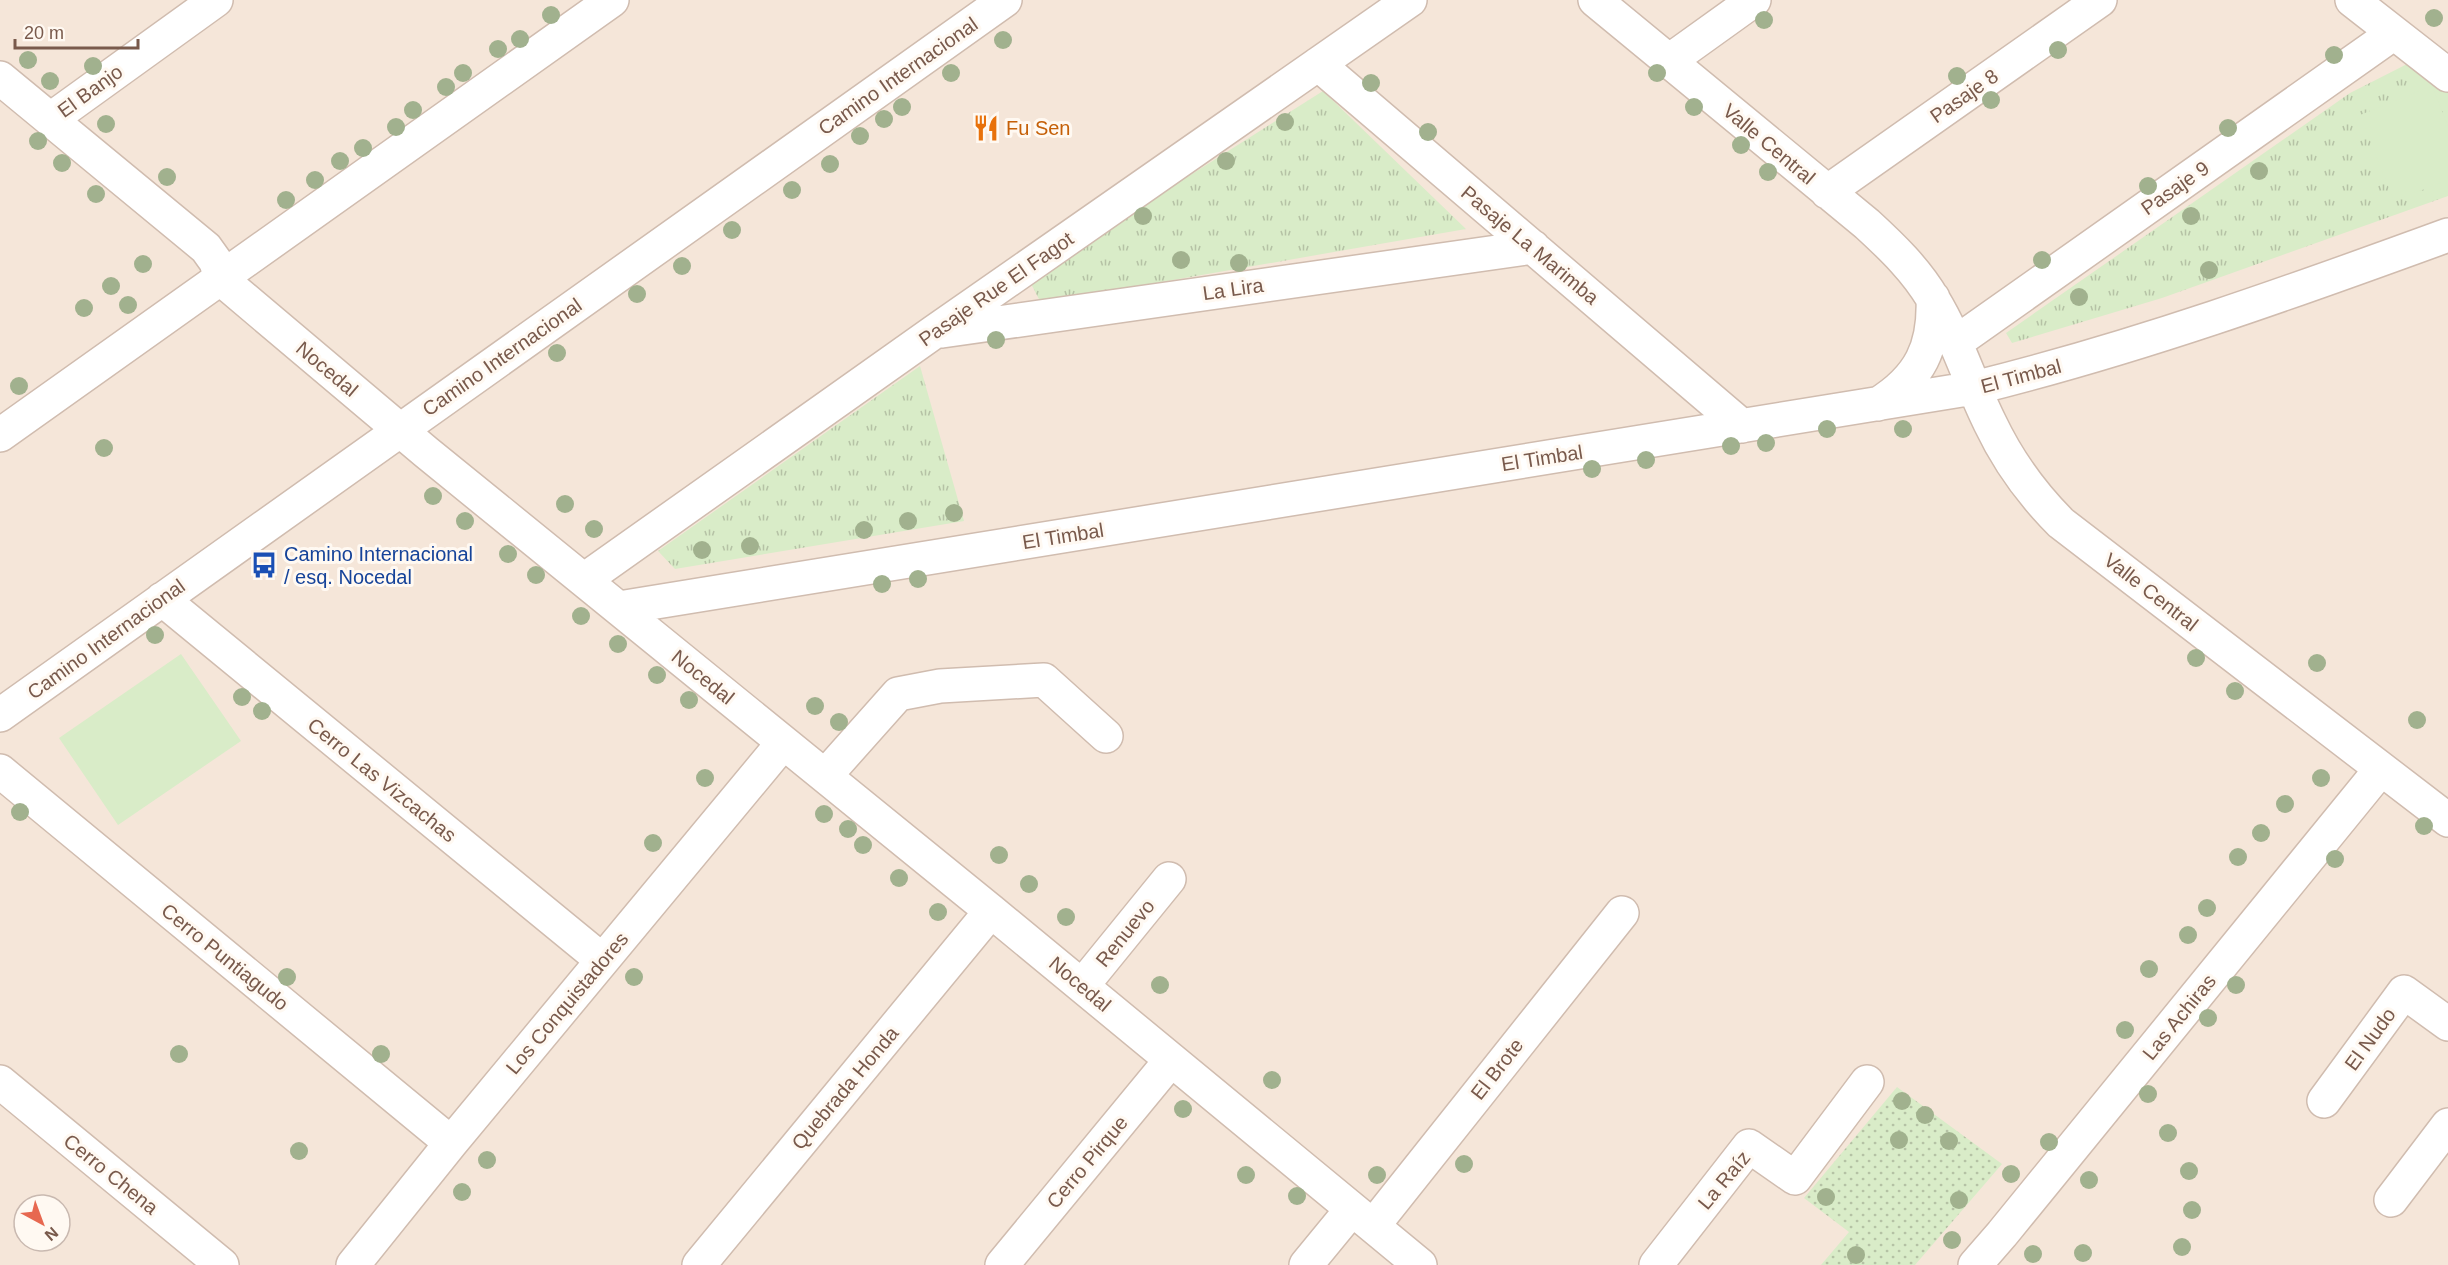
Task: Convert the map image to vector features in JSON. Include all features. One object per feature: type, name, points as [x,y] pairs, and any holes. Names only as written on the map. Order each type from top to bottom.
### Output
[{"type":"street","name":"El Banjo","points":[[51,119],[216,0]]},
{"type":"street","points":[[0,435],[612,0]]},
{"type":"street","name":"Camino Internacional","points":[[0,715],[1005,0]]},
{"type":"street","name":"Pasaje Rue El Fagot","points":[[584,580],[934,332],[1410,0]]},
{"type":"street","name":"Valle Central","points":[[1595,0],[1892,246],[1933,298],[1990,423],[2018,472],[2040,501],[2061,523],[2448,820]]},
{"type":"street","points":[[1668,61],[1754,0]]},
{"type":"street","name":"Pasaje 8","points":[[1827,192],[2100,0]]},
{"type":"street","points":[[2352,0],[2448,75]]},
{"type":"street","name":"Pasaje 9","points":[[1955,343],[2394,33]]},
{"type":"street","name":"Pasaje La Marimba","points":[[1318,64],[1742,426]]},
{"type":"street","name":"Nocedal","points":[[0,78],[206,248],[216,262],[221,279],[399,430],[992,911],[1420,1265]]},
{"type":"street","name":"El Timbal","points":[[619,608],[1974,388],[2117,349],[2220,317],[2448,235]]},
{"type":"street","name":"La Lira","points":[[934,332],[1533,247]]},
{"type":"street","points":[[1878,404],[1896,392],[1911,377],[1923,359],[1934,319],[1933,298]]},
{"type":"street","name":"Cerro Las Vizcachas","points":[[162,599],[602,960]]},
{"type":"street","points":[[825,776],[898,694],[940,686],[1044,680],[1106,736]]},
{"type":"street","name":"Los Conquistadores","points":[[352,1265],[783,743]]},
{"type":"street","name":"Las Achiras","points":[[1975,1265],[2381,769]]},
{"type":"street","name":"Cerro Puntiagudo","points":[[0,771],[451,1143]]},
{"type":"street","name":"Renuevo","points":[[1082,986],[1169,879]]},
{"type":"street","name":"Quebrada Honda","points":[[699,1265],[992,911]]},
{"type":"street","name":"El Brote","points":[[1306,1265],[1362,1218],[1622,913]]},
{"type":"street","name":"El Nudo","points":[[2324,1101],[2404,992],[2448,1024]]},
{"type":"street","name":"Cerro Pirque","points":[[1002,1265],[1171,1060]]},
{"type":"street","name":"Cerro Chena","points":[[0,1082],[222,1265]]},
{"type":"street","name":"La Raíz","points":[[1656,1265],[1749,1146],[1795,1178],[1867,1082]]},
{"type":"street","points":[[2391,1200],[2448,1125]]},
{"type":"shaded area","points":[[0,0],[2448,0],[2448,1265],[0,1265]]},
{"type":"green space","points":[[2415,60],[2448,88],[2448,196],[2162,298],[2012,343],[2006,333],[2350,93]]},
{"type":"green space","points":[[2432,86],[2448,126],[2448,180],[2394,201],[2360,115]]},
{"type":"green space","points":[[1323,91],[1466,229],[1041,303],[1028,278]]},
{"type":"green space","points":[[920,366],[964,521],[675,569],[658,551]]},
{"type":"green space","points":[[181,654],[241,741],[118,825],[59,738]]},
{"type":"green space","points":[[1897,1087],[2002,1164],[1915,1265],[1821,1265],[1849,1232],[1804,1198]]},
{"type":"place","name":"Fu Sen","points":[[986,128]]},
{"type":"place","name":"Camino Internacional / esq. Nocedal","points":[[264,565]]}]
